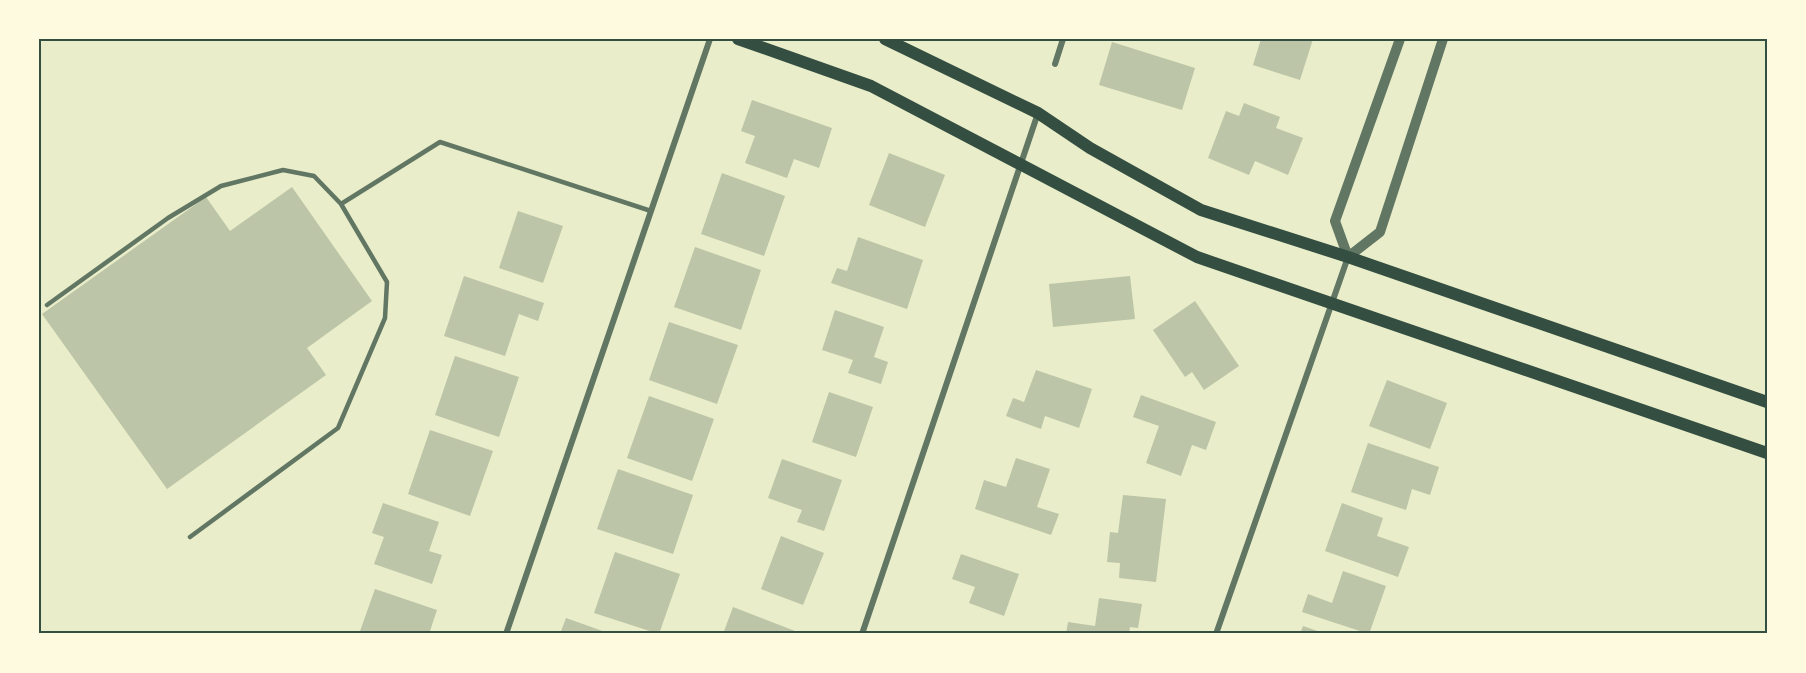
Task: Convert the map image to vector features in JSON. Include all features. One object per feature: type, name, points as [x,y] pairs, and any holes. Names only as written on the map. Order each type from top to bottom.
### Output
[{"type":"main road","points":[[738,39],[871,86],[1197,257],[1767,453]]},
{"type":"main road","points":[[885,39],[1038,113],[1090,148],[1202,210],[1348,256],[1767,402]]},
{"type":"street","points":[[506,634],[710,39]]},
{"type":"street","points":[[1055,64],[1063,39]]},
{"type":"street","points":[[1348,256],[1335,221],[1400,39]]},
{"type":"street","points":[[1216,634],[1348,256],[1380,232],[1443,39]]},
{"type":"street","points":[[862,634],[1038,113]]},
{"type":"lane","points":[[341,204],[440,142],[651,211]]},
{"type":"lane","points":[[47,304],[168,218],[221,186],[283,170],[314,176],[341,204],[387,282],[385,318],[338,428],[190,537]]},
{"type":"building","points":[[1261,39],[1313,39],[1300,80],[1253,65]]},
{"type":"building","points":[[1112,42],[1195,68],[1182,110],[1099,85]]},
{"type":"building","points":[[752,100],[832,128],[819,168],[794,159],[787,178],[745,163],[755,136],[741,131]]},
{"type":"building","points":[[1244,103],[1280,117],[1276,128],[1303,138],[1288,175],[1255,161],[1249,175],[1208,158],[1226,111],[1239,116]]},
{"type":"building","points":[[889,153],[945,175],[925,227],[869,205]]},
{"type":"building","points":[[722,173],[785,196],[764,256],[701,234]]},
{"type":"building","points":[[292,187],[372,301],[307,348],[326,375],[167,489],[42,314],[206,197],[230,231]]},
{"type":"building","points":[[518,211],[563,226],[543,283],[499,268]]},
{"type":"building","points":[[858,237],[923,260],[907,309],[831,283],[837,268],[847,271]]},
{"type":"building","points":[[695,247],[761,270],[741,330],[674,307]]},
{"type":"building","points":[[464,276],[544,303],[538,321],[519,314],[505,356],[444,336]]},
{"type":"building","points":[[1130,276],[1135,319],[1053,327],[1049,284]]},
{"type":"building","points":[[1195,301],[1239,366],[1204,390],[1192,372],[1185,377],[1153,330]]},
{"type":"building","points":[[835,310],[884,327],[874,357],[888,362],[881,384],[848,373],[853,360],[822,350]]},
{"type":"building","points":[[669,322],[738,345],[717,404],[649,380]]},
{"type":"building","points":[[455,356],[519,377],[499,437],[435,415]]},
{"type":"building","points":[[1036,370],[1092,389],[1079,428],[1045,416],[1041,429],[1006,416],[1013,398],[1024,402]]},
{"type":"building","points":[[1387,380],[1447,403],[1430,449],[1369,426]]},
{"type":"building","points":[[829,392],[873,407],[856,457],[812,442]]},
{"type":"building","points":[[1141,395],[1216,422],[1206,450],[1192,445],[1181,476],[1146,463],[1159,426],[1133,417]]},
{"type":"building","points":[[649,396],[714,419],[692,481],[627,458]]},
{"type":"building","points":[[430,430],[493,451],[470,516],[408,494]]},
{"type":"building","points":[[1368,443],[1439,467],[1430,495],[1412,489],[1406,510],[1351,492]]},
{"type":"building","points":[[1016,458],[1050,469],[1037,507],[1059,514],[1051,535],[975,509],[984,480],[1006,487]]},
{"type":"building","points":[[782,459],[842,480],[824,531],[797,522],[802,510],[768,498]]},
{"type":"building","points":[[618,469],[693,495],[673,554],[597,529]]},
{"type":"building","points":[[1123,495],[1166,499],[1156,582],[1119,578],[1120,563],[1107,562],[1110,532],[1118,533]]},
{"type":"building","points":[[383,503],[439,522],[429,551],[442,555],[432,584],[374,564],[384,537],[372,533]]},
{"type":"building","points":[[1342,503],[1383,518],[1377,536],[1409,547],[1398,577],[1325,551]]},
{"type":"building","points":[[781,536],[824,553],[803,605],[761,589]]},
{"type":"building","points":[[615,552],[680,574],[659,634],[594,613]]},
{"type":"building","points":[[961,554],[1019,574],[1004,616],[969,603],[975,587],[952,579]]},
{"type":"building","points":[[1343,571],[1386,586],[1369,634],[1302,612],[1308,594],[1332,603]]},
{"type":"building","points":[[375,589],[437,610],[429,634],[359,634]]},
{"type":"building","points":[[1099,598],[1142,604],[1138,628],[1130,627],[1129,634],[1066,634],[1068,622],[1095,626]]},
{"type":"building","points":[[733,607],[795,631],[794,634],[723,634]]},
{"type":"building","points":[[566,618],[611,634],[560,634]]},
{"type":"building","points":[[1303,626],[1326,634],[1300,634]]}]
